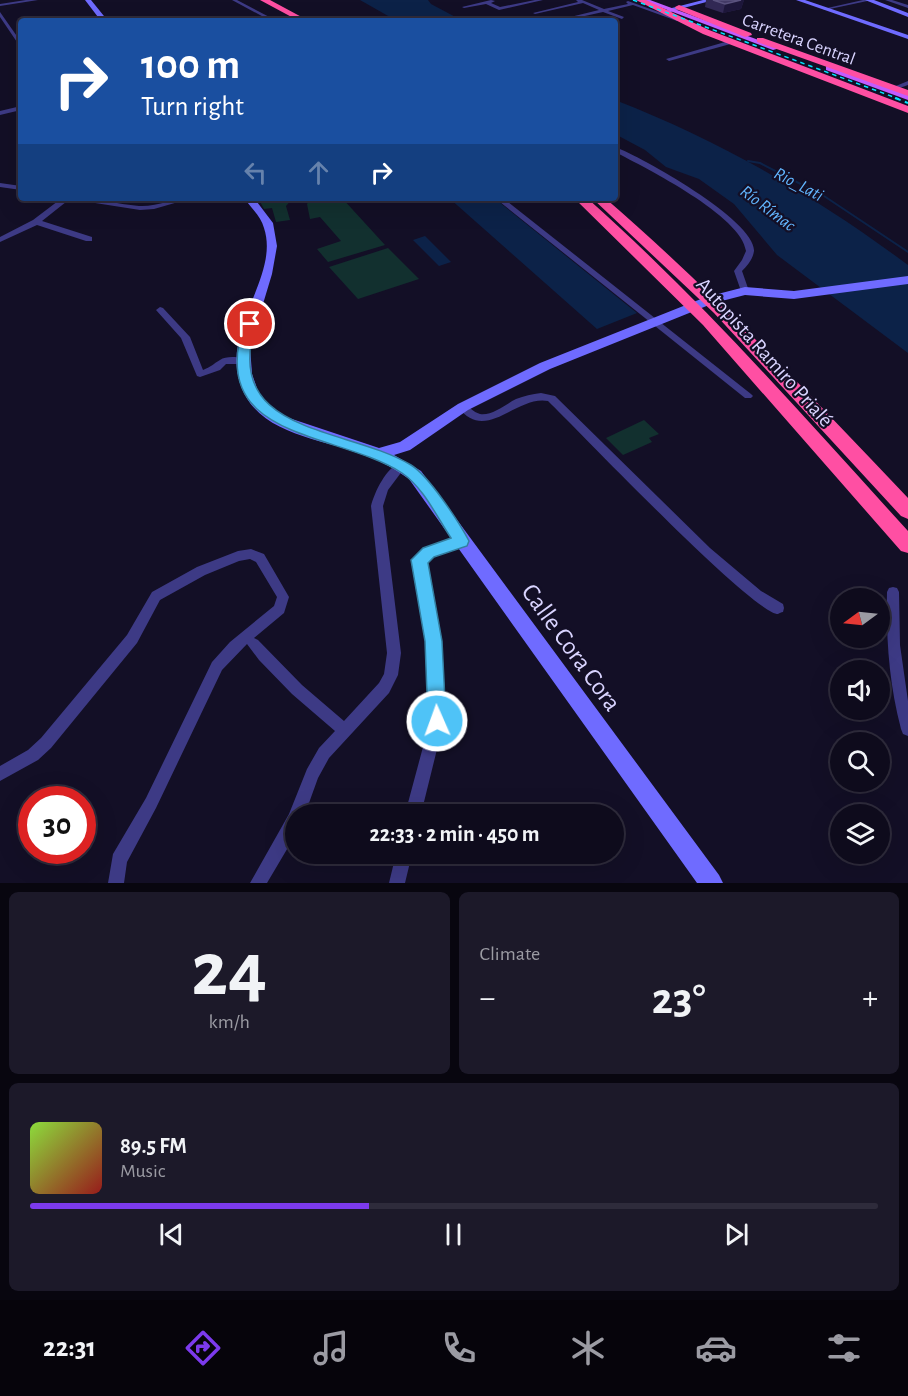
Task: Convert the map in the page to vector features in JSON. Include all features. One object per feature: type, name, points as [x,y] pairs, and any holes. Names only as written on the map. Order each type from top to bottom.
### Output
[{"type":"highway","points":[[249,0],[284,18]]},
{"type":"highway","points":[[264,0],[299,18]]},
{"type":"highway","name":"Carretera Central","points":[[652,0],[673,10],[748,35],[908,95]]},
{"type":"highway","points":[[639,1],[673,10],[679,20],[689,25],[908,110]]},
{"type":"highway","name":"Autopista Ramiro Prialé","points":[[583,201],[702,303],[908,511]]},
{"type":"highway","name":"Autopista Ramiro Prialé","points":[[602,201],[650,241],[908,545]]},
{"type":"main road","name":"Carretera Central","points":[[673,10],[908,95]]},
{"type":"street","points":[[0,5],[36,0]]},
{"type":"street","points":[[88,0],[103,18]]},
{"type":"street","points":[[234,0],[269,18]]},
{"type":"street","points":[[464,7],[496,0]]},
{"type":"street","points":[[486,2],[499,9],[541,0]]},
{"type":"street","points":[[622,0],[639,1],[679,20]]},
{"type":"street","points":[[673,10],[711,0]]},
{"type":"street","points":[[799,0],[908,37]]},
{"type":"street","points":[[825,9],[869,0],[906,11]]},
{"type":"street","points":[[887,0],[906,11]]},
{"type":"street","points":[[903,0],[908,2]]},
{"type":"street","points":[[535,13],[580,1],[622,18],[618,19]]},
{"type":"street","points":[[569,18],[639,1]]},
{"type":"street","points":[[517,5],[543,17]]},
{"type":"street","points":[[0,13],[18,41]]},
{"type":"street","points":[[689,25],[703,21]]},
{"type":"street","points":[[669,59],[732,42]]},
{"type":"street","points":[[894,88],[908,83]]},
{"type":"street","points":[[0,112],[18,109]]},
{"type":"street","points":[[618,151],[721,212],[744,231],[751,248],[747,259],[738,271],[745,291]]},
{"type":"street","points":[[0,184],[18,187]]},
{"type":"street","points":[[1,239],[36,222],[63,201]]},
{"type":"street","points":[[95,201],[140,208],[177,201]]},
{"type":"street","name":"Calle Cora Cora","points":[[252,201],[271,231],[270,253],[264,281],[243,345],[247,385],[265,411],[301,430],[379,454],[400,465],[422,483],[711,883]]},
{"type":"street","points":[[503,201],[748,396]]},
{"type":"street","points":[[36,222],[89,239]]},
{"type":"street","points":[[379,454],[405,446],[462,407],[545,366],[702,303],[745,291],[788,295],[820,293],[908,280]]},
{"type":"street","points":[[160,310],[185,337],[200,374],[217,368],[224,362],[244,361]]},
{"type":"street","points":[[462,407],[474,416],[485,418],[532,396],[551,398],[706,550],[757,595],[777,608]]},
{"type":"street","points":[[301,804],[312,774],[324,753],[384,688],[391,675],[394,653],[376,506],[378,496],[400,465],[405,446]]},
{"type":"street","points":[[416,804],[437,721],[434,641],[419,560],[429,552],[462,541]]},
{"type":"street","points":[[0,774],[33,755],[46,743],[132,639],[156,596],[201,571],[238,556],[251,554],[260,558],[284,597],[283,602],[279,609],[235,646],[217,666],[151,803],[119,860],[116,883]]},
{"type":"street","points":[[892,592],[891,651],[897,693],[908,729]]},
{"type":"street","points":[[253,644],[285,679],[315,707],[345,730]]},
{"type":"street","points":[[258,883],[285,835]]},
{"type":"street","points":[[397,883],[402,864]]},
{"type":"green space","points":[[260,201],[290,201],[286,206],[290,220],[276,222],[272,208],[264,209]]},
{"type":"green space","points":[[309,201],[345,201],[385,245],[328,262],[317,249],[341,241],[320,217],[310,219],[307,204]]},
{"type":"green space","points":[[388,248],[419,279],[358,299],[329,267]]},
{"type":"green space","points":[[644,420],[659,434],[649,438],[652,442],[623,455],[606,438]]},
{"type":"water","points":[[360,0],[428,0],[431,4],[457,18],[392,18]]},
{"type":"water","name":"Río Rímac","points":[[618,101],[731,152],[767,172],[838,216],[908,265],[908,353],[777,255],[734,204],[699,179],[666,167],[645,150],[618,136]]},
{"type":"water","points":[[452,201],[498,201],[637,313],[597,329]]},
{"type":"water","points":[[425,236],[451,262],[439,266],[413,240]]},
{"type":"building","points":[[713,0],[741,0],[725,4]]},
{"type":"waterway","name":"Rio_Lati","points":[[748,161],[760,163],[824,196],[908,252]]},
{"type":"railway","points":[[633,0],[899,99]]},
{"type":"railway","points":[[895,98],[908,103]]},
{"type":"route","points":[[250,324],[243,345],[247,385],[250,393],[265,411],[301,430],[379,454],[408,470],[422,483],[462,541],[429,552],[419,560],[434,641],[437,721]]}]
